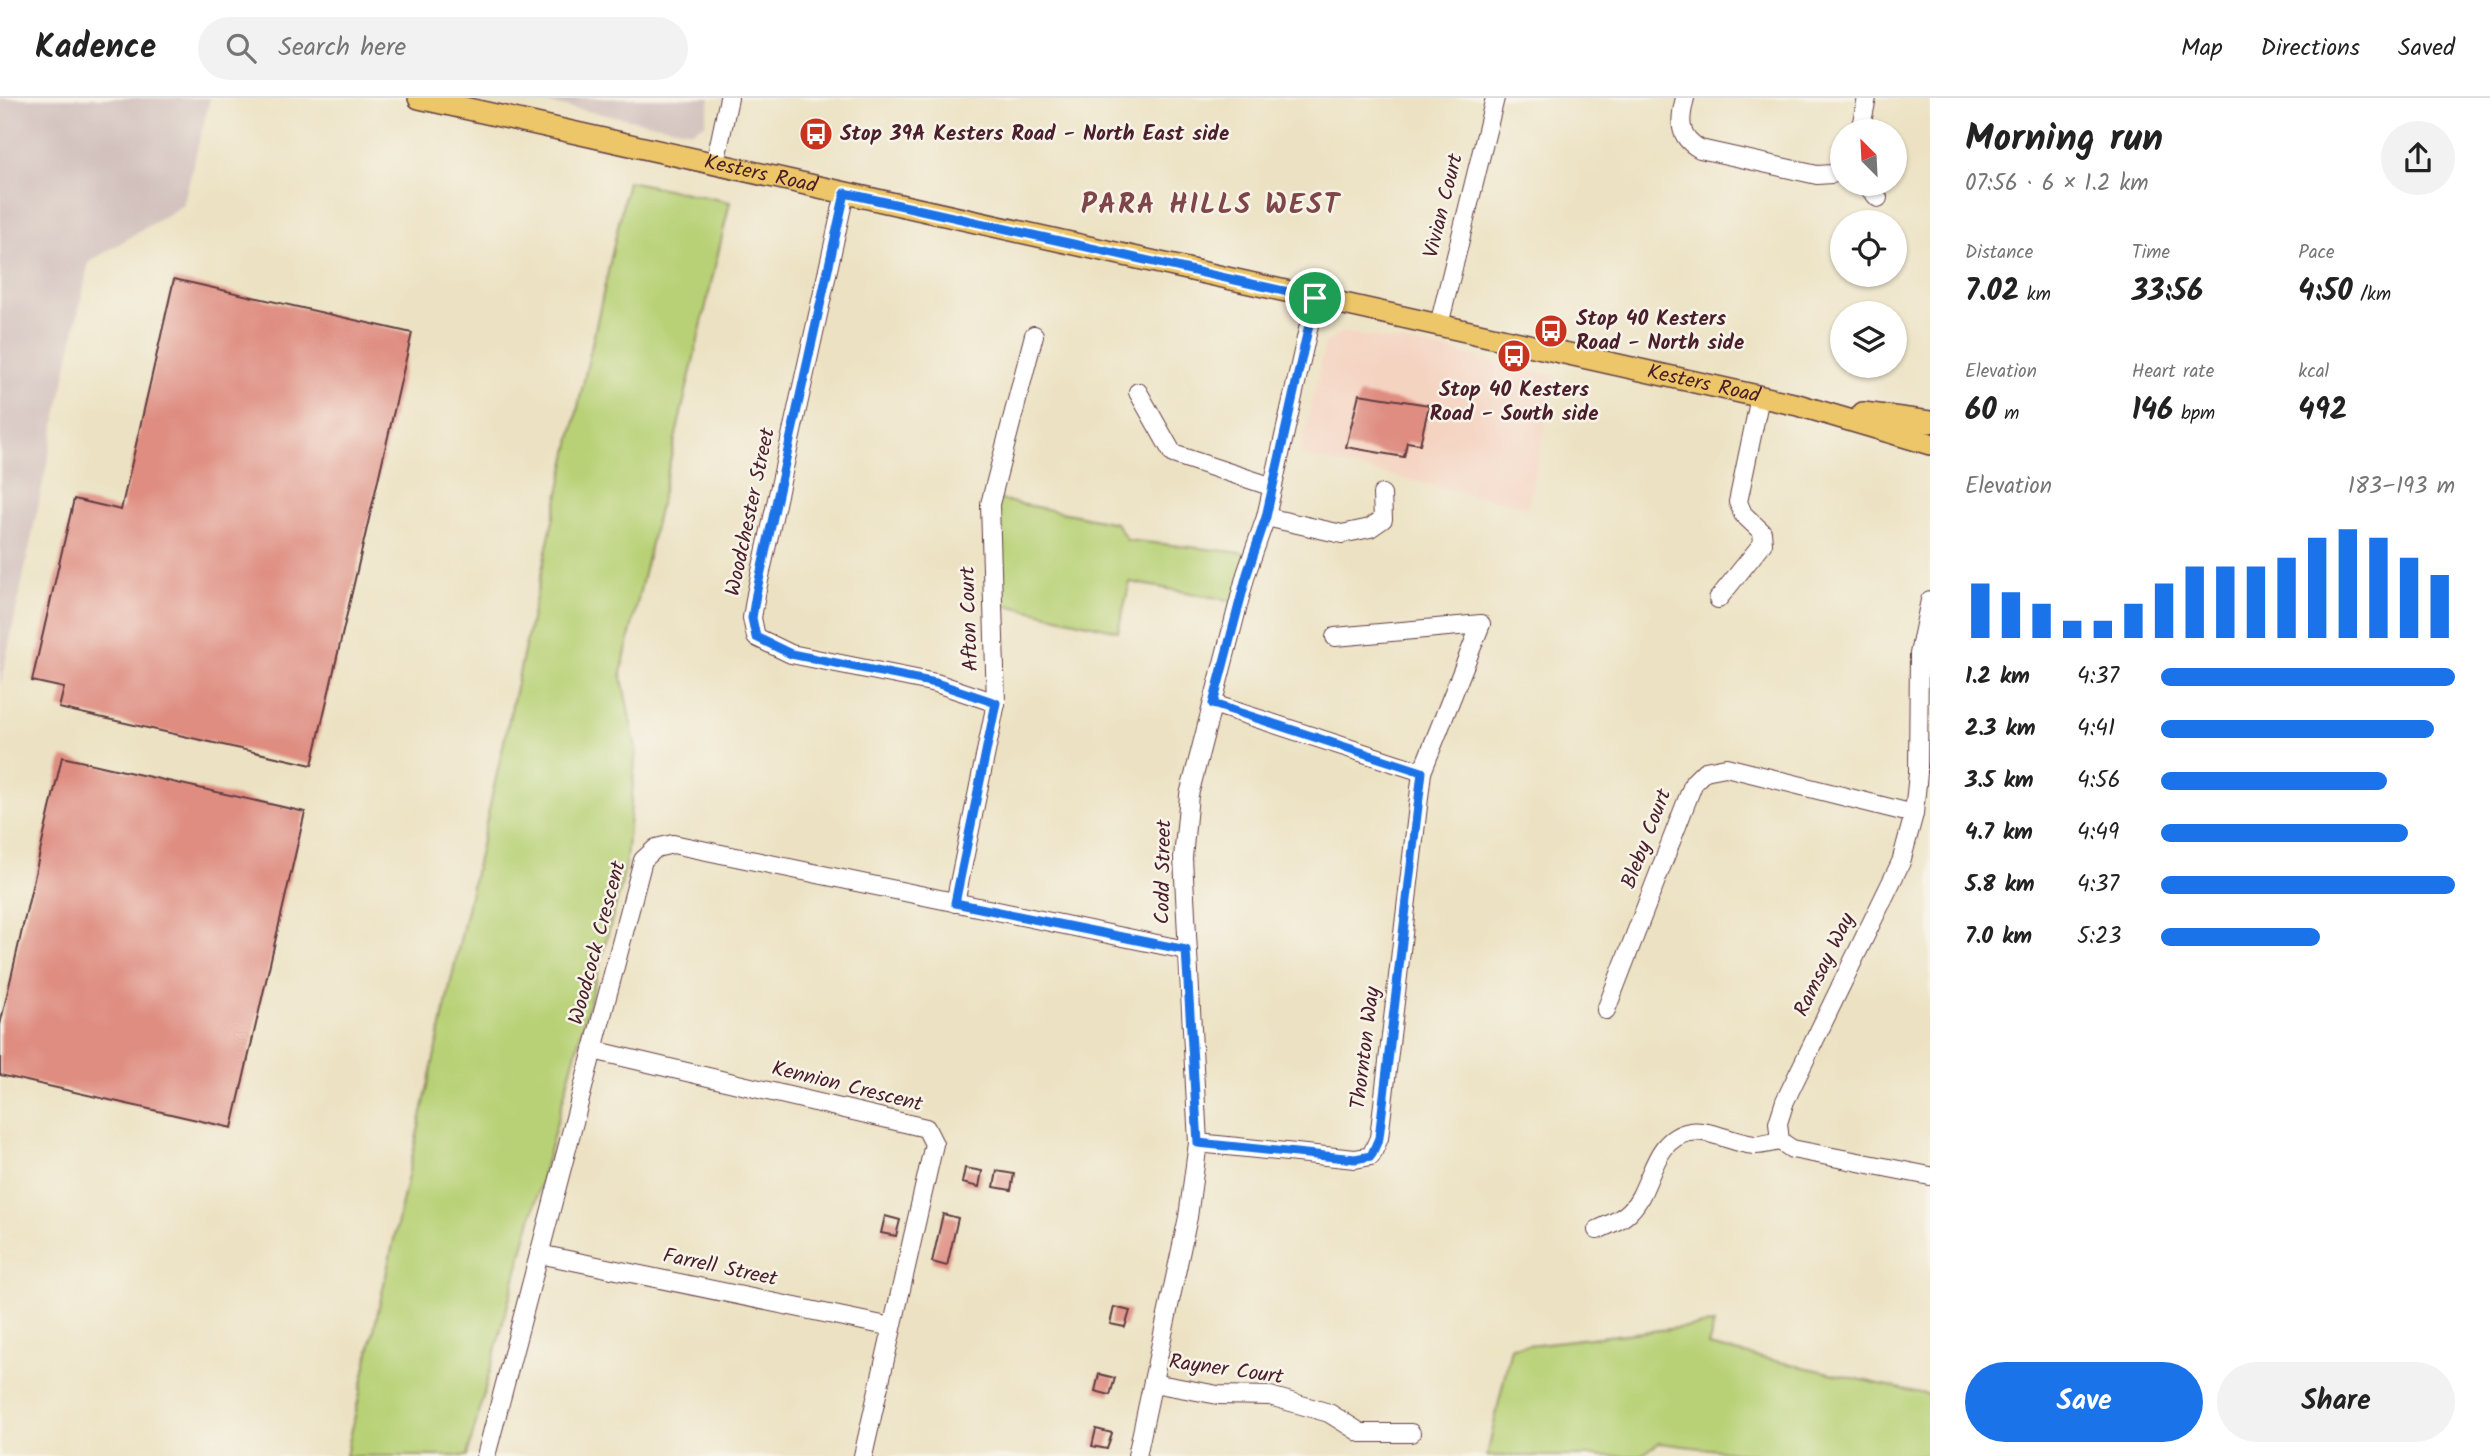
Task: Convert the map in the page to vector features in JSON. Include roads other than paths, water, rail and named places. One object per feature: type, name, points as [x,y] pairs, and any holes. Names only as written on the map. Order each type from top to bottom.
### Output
[{"type":"main road","name":"Kesters Road","points":[[419,98],[1760,397],[1798,405],[1930,422]]},
{"type":"main road","name":"Kesters Road","points":[[1798,405],[1930,444]]},
{"type":"street","points":[[715,164],[729,98]]},
{"type":"street","name":"Vivian Court","points":[[1439,325],[1494,98]]},
{"type":"street","points":[[1685,98],[1681,114],[1683,131],[1688,142],[1700,149],[1817,175],[1830,174]]},
{"type":"street","points":[[1863,119],[1867,98]]},
{"type":"street","name":"Woodchester Street","points":[[845,193],[756,594],[752,618],[756,637],[791,654],[936,683],[996,703]]},
{"type":"street","name":"Codd Street","points":[[1137,1456],[1188,1217],[1198,1143],[1183,858],[1189,795],[1247,574],[1266,517],[1315,298]]},
{"type":"street","name":"Afton Court","points":[[955,903],[996,703],[990,505],[1034,335]]},
{"type":"street","points":[[1138,392],[1173,454],[1273,488]]},
{"type":"street","points":[[1718,599],[1763,544],[1762,532],[1743,513],[1738,502],[1760,397]]},
{"type":"street","points":[[1266,517],[1342,534],[1370,528],[1382,519],[1382,494]]},
{"type":"street","name":"Ramsay Way","points":[[1780,1141],[1778,1124],[1785,1101],[1901,862],[1914,814],[1930,600]]},
{"type":"street","name":"Thornton Way","points":[[1198,1143],[1355,1159],[1371,1156],[1379,1138],[1422,772],[1480,624],[1335,637]]},
{"type":"street","points":[[1213,704],[1422,772]]},
{"type":"street","name":"Bleby Court","points":[[1606,1010],[1693,782],[1705,771],[1726,767],[1914,814]]},
{"type":"street","name":"Woodcock Crescent","points":[[486,1456],[643,860],[656,848],[673,844],[1186,950]]},
{"type":"street","name":"Kennion Crescent","points":[[593,1050],[926,1128],[934,1144],[863,1456]]},
{"type":"street","points":[[1597,1230],[1629,1213],[1643,1195],[1656,1160],[1666,1145],[1690,1132],[1756,1145],[1780,1141],[1792,1149],[1808,1154],[1930,1176]]},
{"type":"street","name":"Farrell Street","points":[[539,1254],[892,1327]]},
{"type":"street","name":"Rayner Court","points":[[1153,1383],[1217,1395],[1270,1396],[1329,1413],[1361,1433],[1411,1433]]},
{"type":"place","name":"Stop 39A Kesters Road - North East side","points":[[816,134]]},
{"type":"place","name":"Stop 40 Kesters Road - North side","points":[[1551,331]]},
{"type":"place","name":"Stop 40 Kesters Road - South side","points":[[1514,356]]},
{"type":"district","name":"PARA HILLS WEST","points":[[1211,205]]}]
